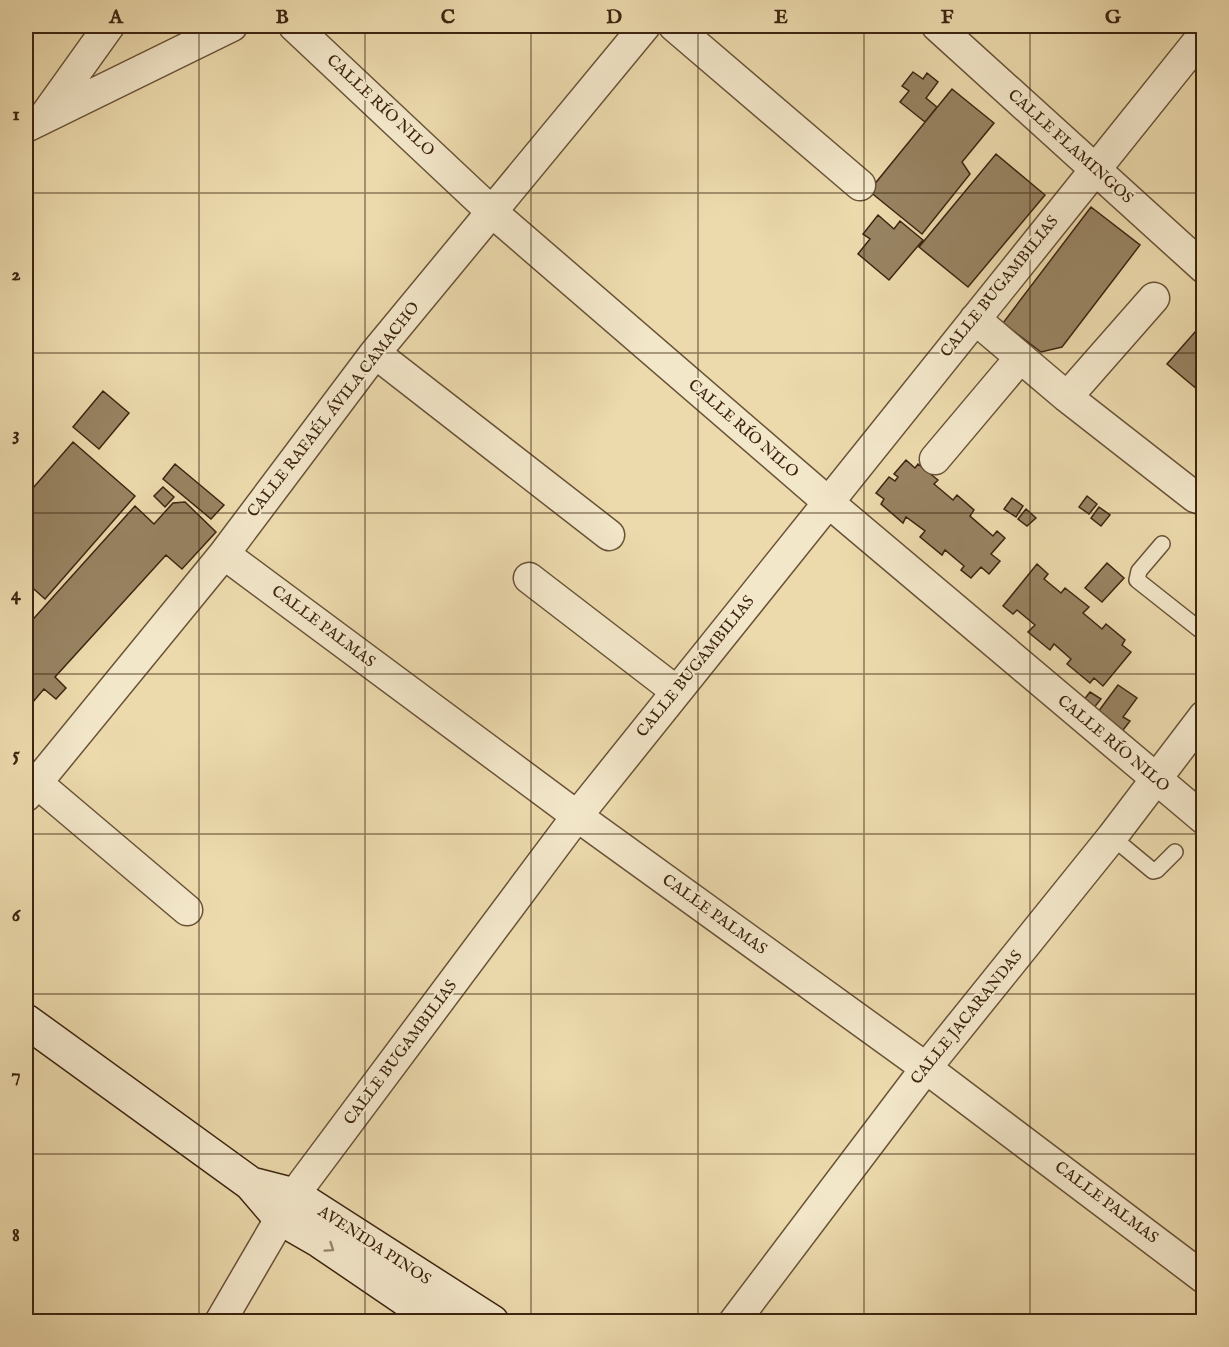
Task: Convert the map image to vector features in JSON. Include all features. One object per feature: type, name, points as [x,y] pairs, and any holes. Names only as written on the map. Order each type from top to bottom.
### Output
[{"type":"main road","name":"AVENIDA PINOS","points":[[26,1021],[251,1184],[492,1322]]},
{"type":"main road","name":"AVENIDA PINOS","points":[[287,1206],[320,1241],[439,1322]]},
{"type":"street","points":[[35,121],[109,26]]},
{"type":"street","points":[[35,121],[232,26]]},
{"type":"street","name":"CALLE RÍO NILO","points":[[294,26],[492,212],[828,502],[1203,819]]},
{"type":"street","name":"CALLE RAFAÉL ÁVILA CAMACHO","points":[[31,789],[224,554],[375,353],[645,26]]},
{"type":"street","points":[[674,26],[860,185]]},
{"type":"street","name":"CALLE FLAMINGOS","points":[[937,26],[1203,268]]},
{"type":"street","name":"CALLE BUGAMBILIAS","points":[[220,1322],[287,1206],[577,816],[1203,34]]},
{"type":"street","points":[[1067,397],[1154,298]]},
{"type":"street","points":[[975,319],[1067,397],[1195,497],[1203,500]]},
{"type":"street","points":[[375,353],[609,535]]},
{"type":"street","points":[[935,459],[1020,358]]},
{"type":"street","name":"CALLE PALMAS","points":[[224,554],[577,816],[926,1068],[1203,1278]]},
{"type":"street","points":[[529,578],[676,691]]},
{"type":"street","name":"CALLE JACARANDAS","points":[[734,1322],[926,1068],[1112,837],[1203,716]]},
{"type":"street","points":[[31,789],[187,910]]},
{"type":"lane","points":[[1162,544],[1139,571],[1137,580],[1203,633]]},
{"type":"lane","points":[[1112,837],[1153,871],[1157,870],[1175,852]]},
{"type":"building","points":[[913,72],[923,79],[927,73],[938,82],[926,98],[937,107],[925,122],[900,102],[909,91],[902,86]]},
{"type":"building","points":[[952,89],[994,123],[962,162],[970,174],[922,234],[869,191]]},
{"type":"building","points":[[996,154],[1045,195],[968,287],[919,247]]},
{"type":"building","points":[[1091,207],[1140,245],[1062,347],[1041,352],[1003,323]]},
{"type":"building","points":[[878,215],[894,229],[900,221],[923,240],[889,280],[858,254],[870,239],[863,234]]},
{"type":"building","points":[[1195,332],[1204,339],[1204,384],[1198,390],[1167,364]]},
{"type":"building","points":[[103,391],[129,413],[99,449],[73,427]]},
{"type":"building","points":[[73,442],[135,496],[45,599],[26,582],[26,496]]},
{"type":"building","points":[[906,460],[915,468],[918,464],[938,480],[934,484],[953,500],[957,495],[974,510],[970,516],[993,536],[997,531],[1005,538],[991,554],[1000,561],[989,574],[981,567],[971,578],[961,570],[964,566],[945,550],[942,555],[920,537],[925,531],[906,517],[903,523],[881,504],[884,499],[876,493],[889,477],[895,481],[898,477],[894,474]]},
{"type":"building","points":[[175,464],[224,505],[211,519],[163,479]]},
{"type":"building","points":[[163,487],[174,497],[165,507],[154,496]]},
{"type":"building","points":[[1087,496],[1097,504],[1089,514],[1079,507]]},
{"type":"building","points":[[1012,498],[1023,506],[1016,517],[1004,509]]},
{"type":"building","points":[[185,502],[216,532],[182,569],[166,555],[55,677],[66,688],[56,699],[44,689],[26,710],[26,627],[135,506],[154,524],[173,503]]},
{"type":"building","points":[[1099,507],[1110,515],[1101,526],[1091,518]]},
{"type":"building","points":[[1026,509],[1036,518],[1027,526],[1018,519]]},
{"type":"building","points":[[1107,563],[1124,578],[1102,602],[1085,588]]},
{"type":"building","points":[[1037,564],[1048,574],[1044,579],[1061,593],[1065,588],[1089,607],[1083,613],[1102,629],[1106,624],[1125,640],[1122,645],[1131,652],[1103,686],[1094,678],[1090,683],[1067,664],[1071,659],[1054,644],[1050,650],[1028,632],[1035,625],[1017,610],[1013,614],[1003,606]]},
{"type":"building","points":[[1118,685],[1137,698],[1123,717],[1130,721],[1120,734],[1098,712]]},
{"type":"building","points":[[1090,692],[1101,699],[1093,709],[1083,701]]}]
